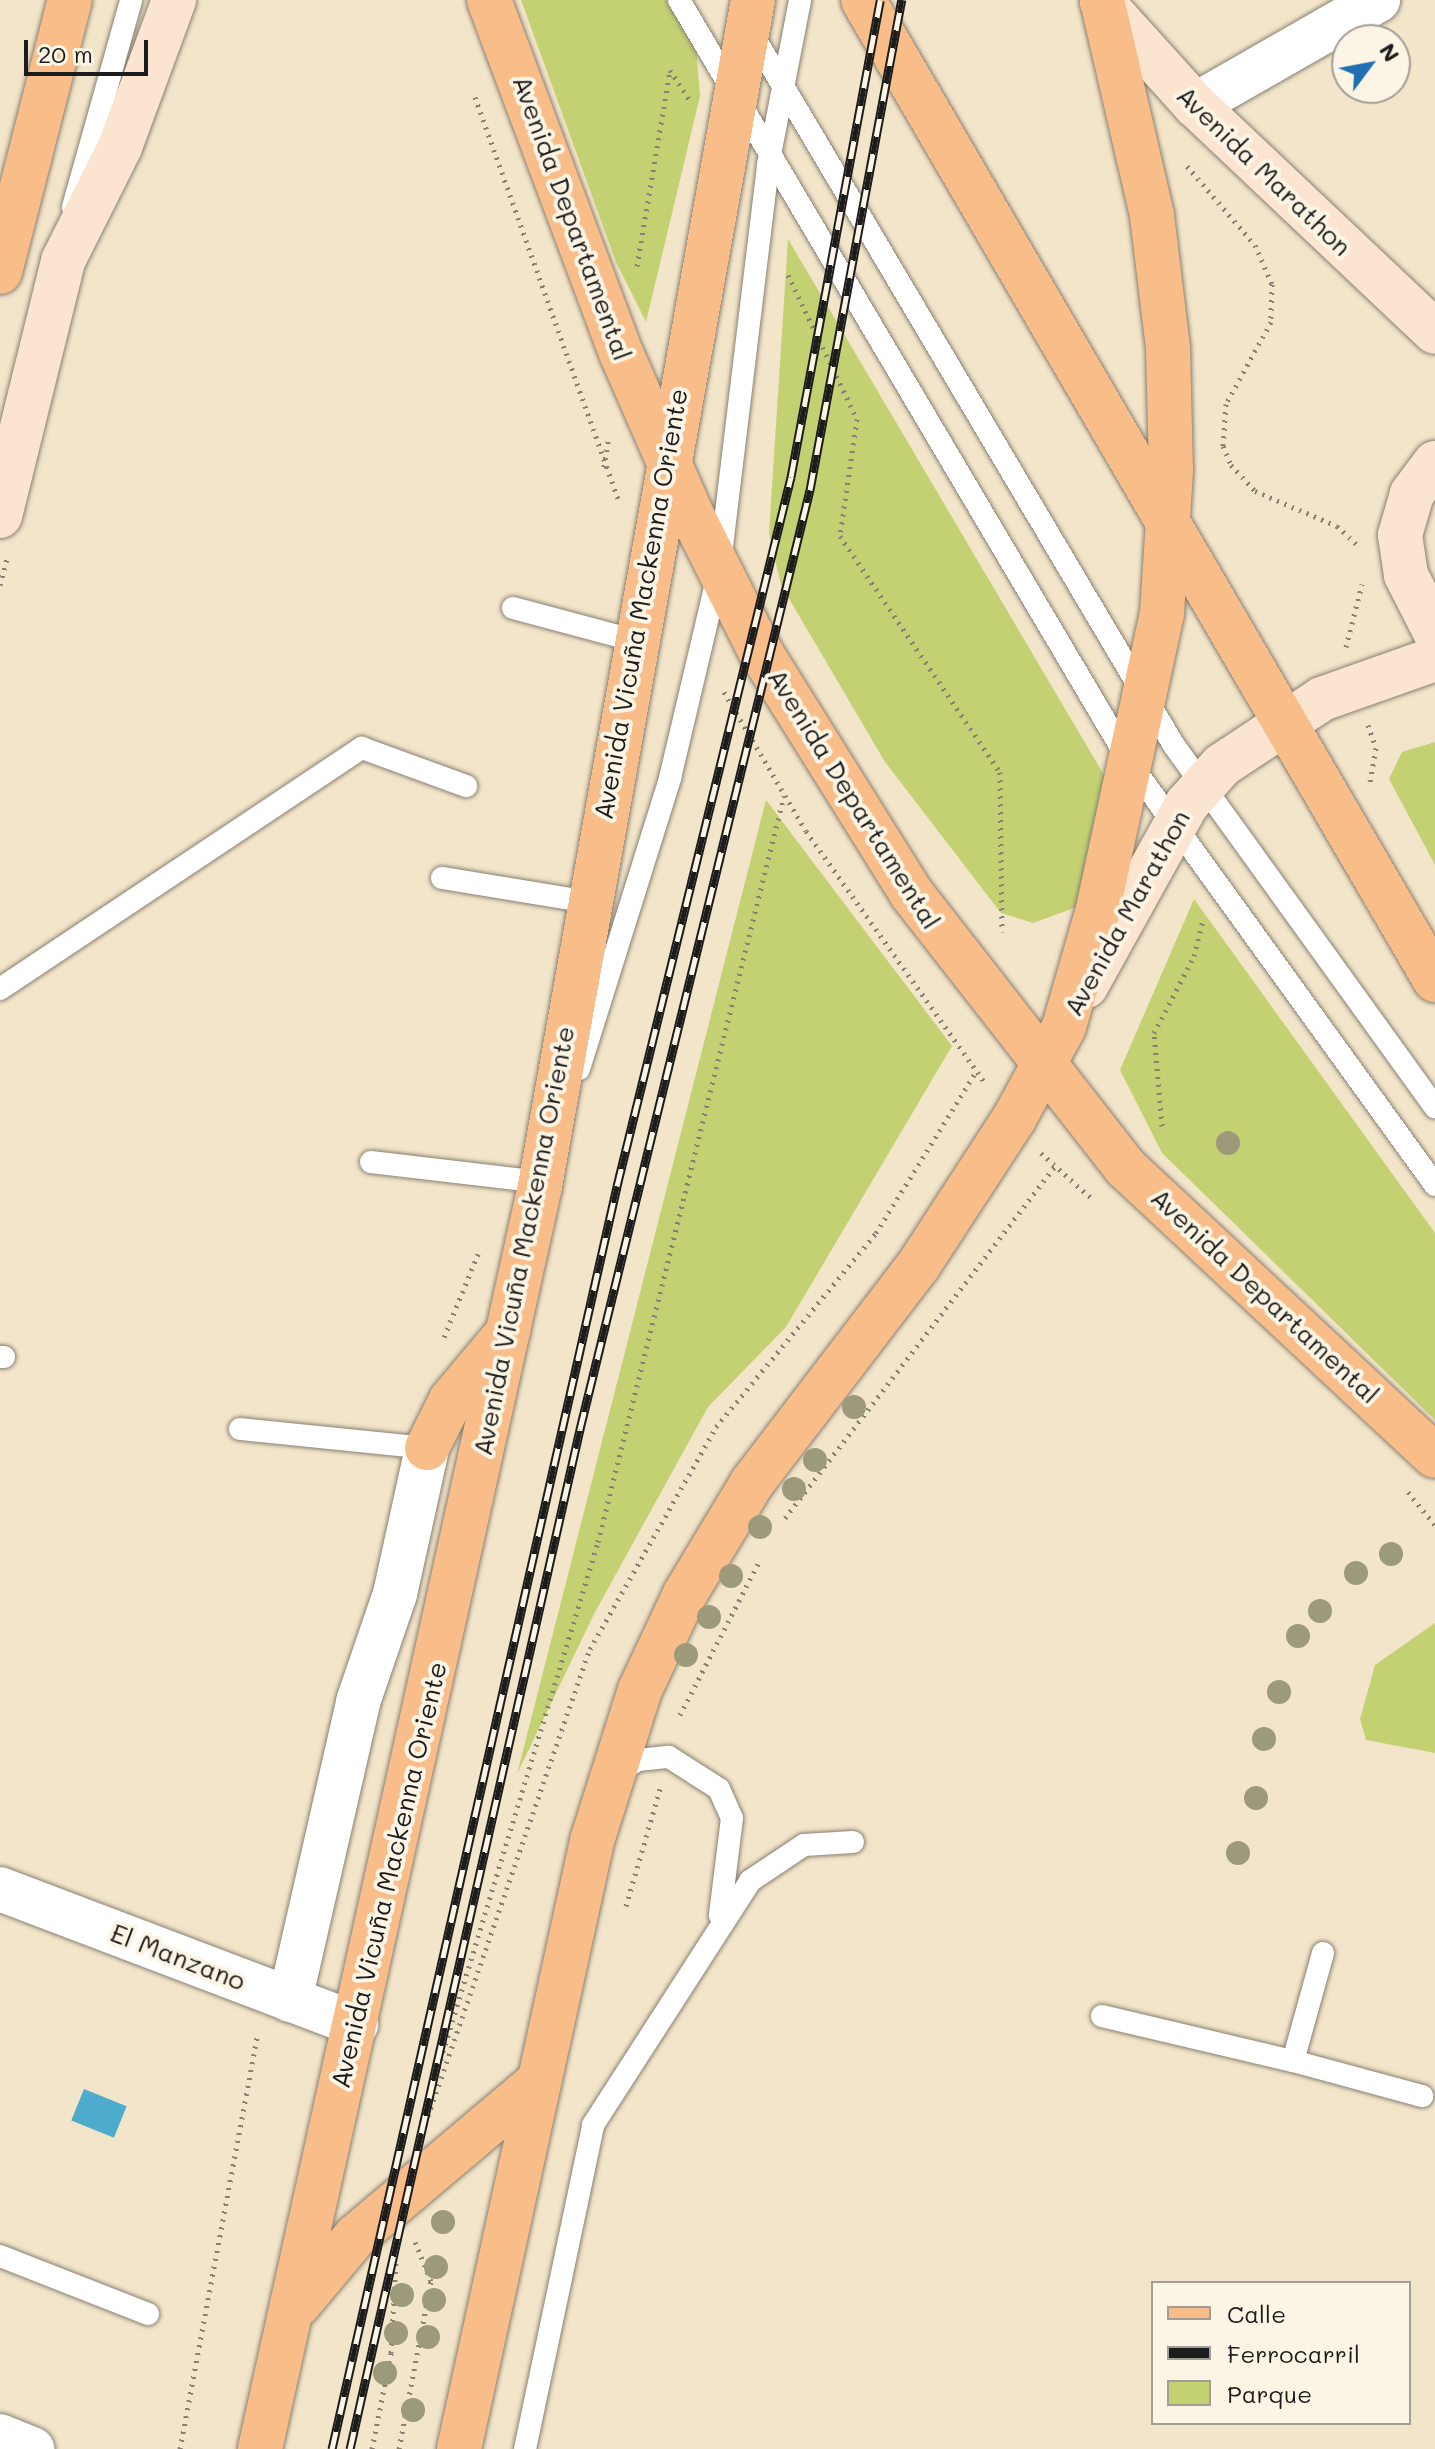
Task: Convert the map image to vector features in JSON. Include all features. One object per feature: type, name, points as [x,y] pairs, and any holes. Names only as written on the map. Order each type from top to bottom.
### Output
[{"type":"main road","points":[[0,272],[70,0]]},
{"type":"main road","points":[[0,516],[63,261],[120,147],[174,0]]},
{"type":"main road","name":"Avenida Departamental","points":[[489,0],[666,455],[719,571],[806,728],[911,893],[1126,1168],[1435,1456]]},
{"type":"main road","points":[[863,0],[1168,523],[1286,718],[1435,980]]},
{"type":"main road","points":[[459,2449],[607,1781],[660,1644],[715,1540],[927,1254],[1044,1066],[1064,1027],[1132,766],[1146,700],[1168,523],[1171,416],[1161,279],[1102,1]]},
{"type":"main road","name":"Avenida Marathon","points":[[1102,1],[1195,105],[1435,332]]},
{"type":"main road","name":"Avenida Vicuña Mackenna Oriente","points":[[260,2449],[540,1186],[666,455],[734,91],[744,8]]},
{"type":"main road","points":[[1435,463],[1412,494],[1400,535],[1406,575],[1435,632]]},
{"type":"main road","name":"Avenida Marathon","points":[[1064,1027],[1172,829],[1201,786],[1286,718],[1354,684],[1435,659]]},
{"type":"main road","points":[[427,1448],[451,1400],[510,1330]]},
{"type":"main road","points":[[290,2317],[341,2252],[538,2082]]},
{"type":"street","points":[[1195,105],[1378,0]]},
{"type":"street","points":[[290,2000],[358,1702],[395,1594],[427,1448]]},
{"type":"street","name":"El Manzano","points":[[0,1889],[356,2024]]},
{"type":"street","points":[[0,2436],[33,2449]]},
{"type":"lane","points":[[63,261],[131,0]]},
{"type":"lane","points":[[679,0],[770,147],[1132,766],[1172,829],[1318,1014],[1435,1185]]},
{"type":"lane","points":[[371,1162],[540,1186],[663,803],[719,571],[770,147],[800,0]]},
{"type":"lane","points":[[744,8],[783,82],[1146,700],[1201,786],[1374,1014],[1435,1107]]},
{"type":"lane","points":[[513,608],[636,641]]},
{"type":"lane","points":[[0,989],[362,748],[466,786]]},
{"type":"lane","points":[[442,878],[588,902]]},
{"type":"lane","points":[[240,1429],[427,1448]]},
{"type":"lane","points":[[607,1781],[638,1760],[669,1757],[719,1789],[732,1818],[719,1923]]},
{"type":"lane","points":[[525,2449],[593,2125],[719,1923],[750,1881],[783,1856],[817,1842],[853,1842]]},
{"type":"lane","points":[[1293,2061],[1323,1953]]},
{"type":"lane","points":[[1102,2016],[1293,2061],[1422,2096]]},
{"type":"lane","points":[[0,2256],[148,2314]]},
{"type":"path","points":[[670,70],[722,154]]},
{"type":"path","points":[[1177,152],[1255,245],[1272,284],[1271,322],[1226,404],[1223,446],[1231,465],[1255,491],[1337,526],[1359,548]]},
{"type":"path","points":[[761,218],[857,419],[840,536],[1000,772],[1002,932]]},
{"type":"path","points":[[1341,814],[1368,789],[1376,748],[1354,684],[1346,628],[1364,579]]},
{"type":"path","points":[[421,2125],[598,1542],[785,795]]},
{"type":"path","points":[[1162,1126],[1154,1033],[1194,956],[1203,921]]},
{"type":"path","points":[[876,1233],[976,1072]]},
{"type":"path","points":[[779,1526],[1055,1166]]},
{"type":"path","points":[[678,1721],[764,1553]]},
{"type":"path","points":[[372,2449],[391,2353],[398,2201]]},
{"type":"green space","points":[[521,0],[669,0],[696,46],[700,96],[646,322],[616,262]]},
{"type":"green space","points":[[788,239],[1107,780],[1077,907],[1033,923],[1001,913],[885,762],[781,585],[769,533]]},
{"type":"green space","points":[[1435,742],[1435,865],[1389,779],[1402,752]]},
{"type":"green space","points":[[766,800],[952,1046],[786,1327],[708,1407],[594,1614],[517,1774]]},
{"type":"green space","points":[[1194,899],[1435,1233],[1435,1420],[1162,1153],[1120,1070]]},
{"type":"green space","points":[[1435,1623],[1435,1753],[1366,1740],[1360,1719],[1375,1665]]},
{"type":"water","points":[[84,2089],[127,2106],[114,2138],[71,2121]]},
{"type":"railway","points":[[332,2449],[617,1186],[791,477],[880,0]]},
{"type":"railway","points":[[350,2449],[580,1429],[810,490],[902,0]]}]
